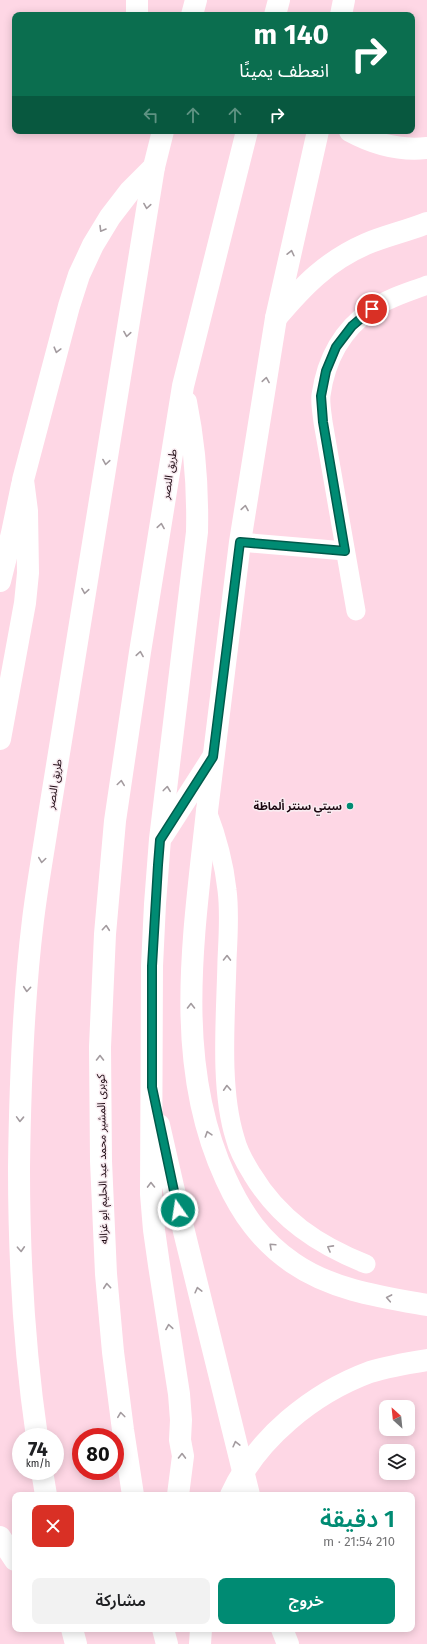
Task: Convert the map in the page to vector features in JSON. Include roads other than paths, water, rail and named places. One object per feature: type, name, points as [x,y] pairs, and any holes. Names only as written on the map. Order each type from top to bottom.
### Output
[{"type":"main road","points":[[137,0],[137,12]]},
{"type":"main road","points":[[193,12],[196,0]]},
{"type":"main road","points":[[276,12],[279,0]]},
{"type":"main road","points":[[342,12],[344,0]]},
{"type":"main road","name":"طريق النصر","points":[[36,1428],[24,1321],[19,1221],[20,1121],[26,998],[33,920],[154,167],[162,134]]},
{"type":"main road","name":"طريق النصر","points":[[115,821],[140,652],[183,386],[246,134]]},
{"type":"main road","points":[[317,134],[276,318],[240,542],[213,757],[192,946],[191,1029],[196,1082],[203,1115],[216,1159],[244,1215],[258,1233],[275,1250],[294,1264],[314,1275],[357,1292],[427,1305]]},
{"type":"main road","points":[[356,134],[365,139],[390,146],[415,150],[427,148]]},
{"type":"main road","points":[[0,581],[23,480],[69,306],[79,275],[93,245],[110,217],[130,191],[154,167]]},
{"type":"main road","points":[[276,318],[301,288],[331,263],[366,244],[427,223]]},
{"type":"main road","points":[[178,1492],[183,1456],[180,1440],[181,1413],[154,1230],[150,1158],[152,1087],[152,966],[155,904],[160,840],[197,532],[198,495],[195,458],[183,386]]},
{"type":"main road","points":[[0,739],[25,603],[28,573],[27,511],[23,480]]},
{"type":"main road","points":[[160,840],[213,757]]},
{"type":"main road","name":"كوبرى المشير محمد عبد الحليم ابو غزاله","points":[[115,821],[105,934],[101,1032],[100,1161],[106,1274],[113,1352],[133,1492]]},
{"type":"main road","points":[[152,1087],[174,1194],[248,1492]]},
{"type":"main road","points":[[233,1492],[248,1465],[268,1441],[290,1419],[314,1400],[341,1385],[370,1372],[400,1364],[427,1360]]},
{"type":"main road","points":[[44,1480],[46,1492]]},
{"type":"main road","points":[[0,1536],[12,1555]]},
{"type":"main road","points":[[73,1632],[76,1644]]},
{"type":"main road","points":[[164,1632],[167,1644]]},
{"type":"main road","points":[[200,1644],[201,1632]]},
{"type":"main road","points":[[283,1632],[288,1644]]},
{"type":"lane","points":[[356,612],[323,422],[321,396],[326,371],[336,347],[352,326],[372,309],[427,285]]},
{"type":"lane","points":[[240,542],[345,551]]},
{"type":"lane","points":[[207,811],[217,837],[222,857],[227,892],[227,1094],[235,1139],[259,1186],[276,1207],[296,1225],[318,1241],[341,1254],[366,1264]]},
{"type":"place","name":"سيتي سنتر ألماظة","points":[[350,806]]}]
